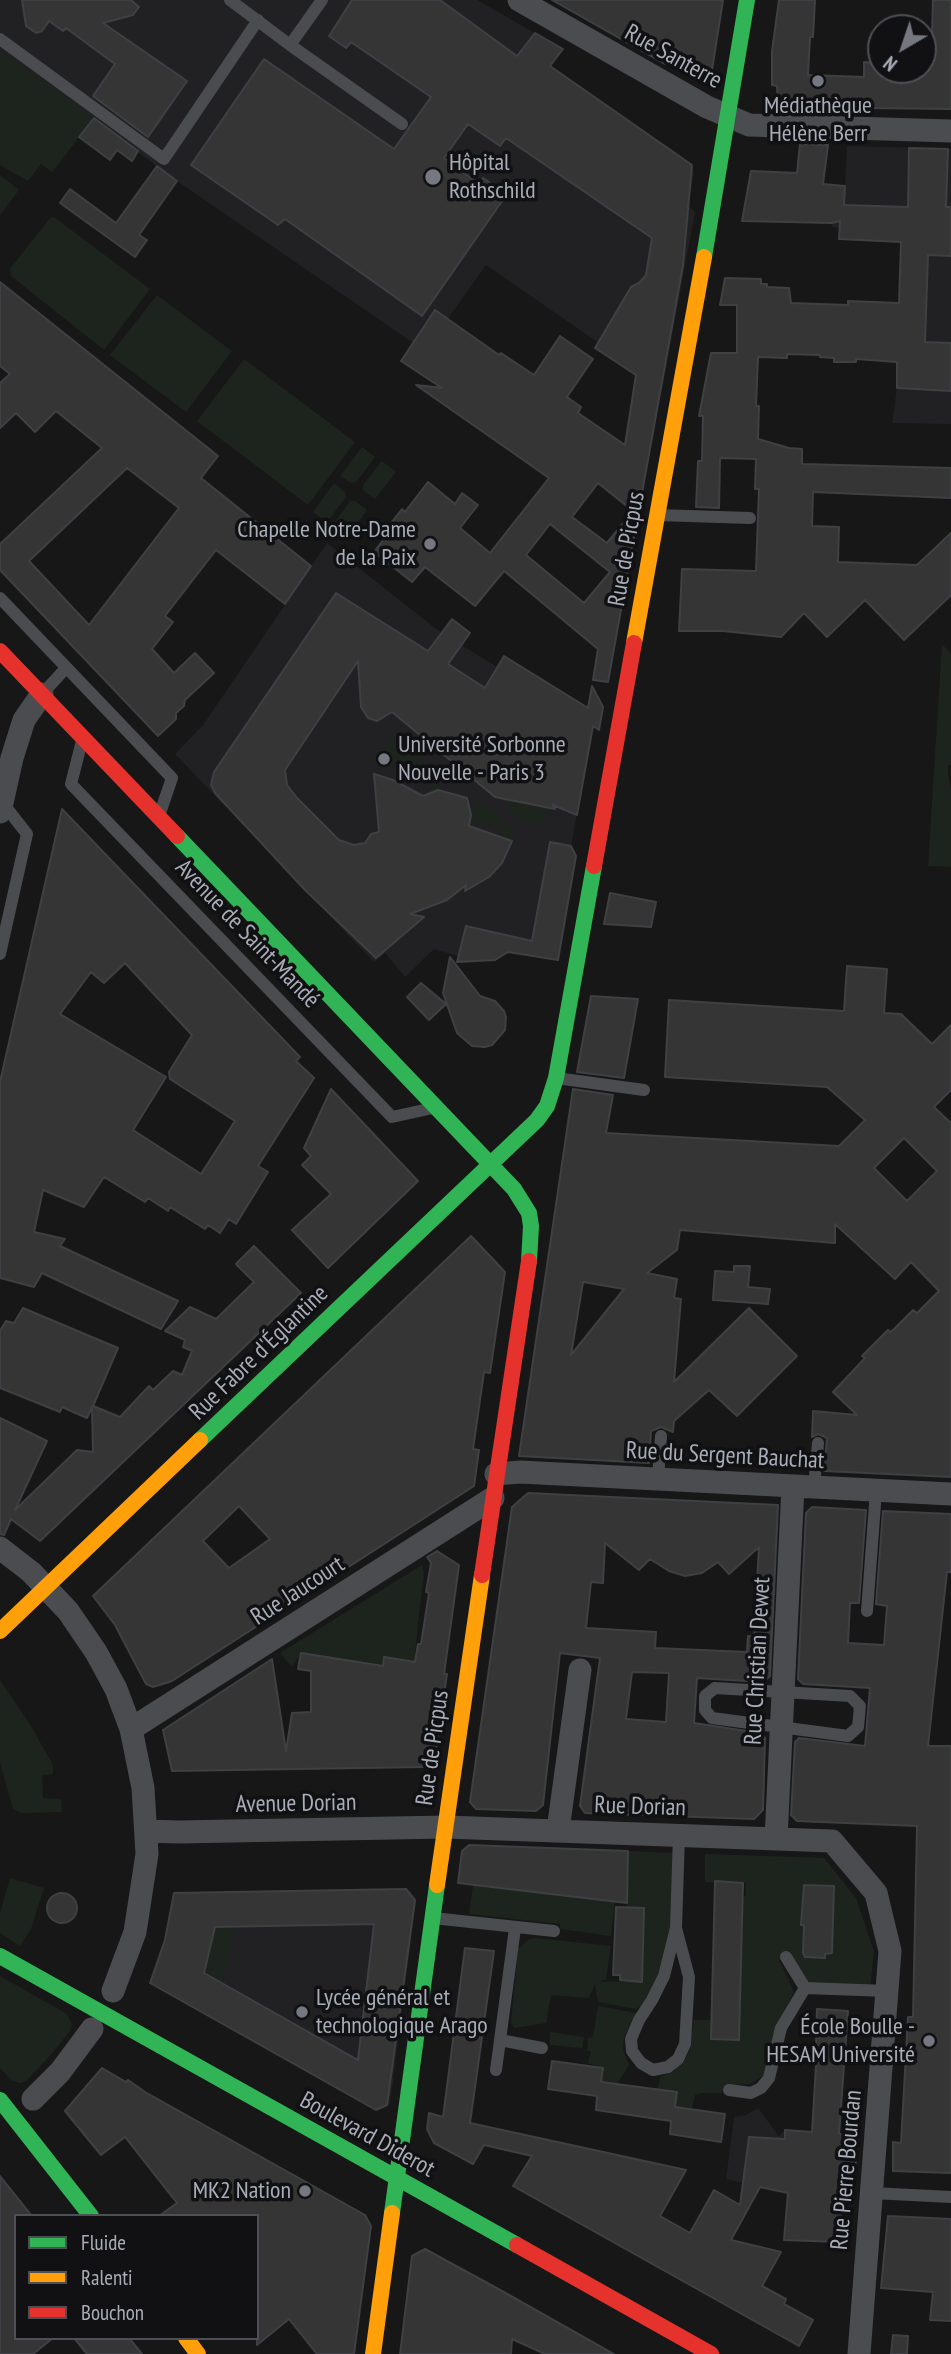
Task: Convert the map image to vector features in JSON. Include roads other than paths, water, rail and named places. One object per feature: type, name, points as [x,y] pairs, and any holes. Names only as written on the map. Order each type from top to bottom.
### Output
[{"type":"street","name":"Rue Santerre","points":[[519,0],[728,117],[749,125],[951,131]]},
{"type":"street","name":"Rue de Picpus","points":[[547,1106],[556,1078],[747,0]]},
{"type":"street","name":"Avenue de Saint-Mandé","points":[[0,651],[489,1163]]},
{"type":"street","points":[[1,805],[24,720],[42,694]]},
{"type":"street","name":"Rue Fabre d'Églantine","points":[[0,1631],[537,1120],[547,1106]]},
{"type":"street","name":"Rue de Picpus","points":[[373,2354],[496,1474],[529,1259],[529,1213],[514,1189],[489,1163]]},
{"type":"street","name":"Rue du Sergent Bauchat","points":[[496,1474],[520,1472],[951,1494]]},
{"type":"street","name":"Rue Christian Dewet","points":[[776,1839],[783,1692],[804,1486]]},
{"type":"street","name":"Rue Jaucourt","points":[[131,1729],[493,1497]]},
{"type":"street","points":[[0,1548],[46,1587],[68,1611],[96,1652],[116,1689],[131,1729],[143,1788],[146,1854],[135,1932],[113,1991]]},
{"type":"street","points":[[558,1830],[580,1670]]},
{"type":"street","name":"Rue Dorian","points":[[446,1827],[832,1841]]},
{"type":"street","name":"Avenue Dorian","points":[[147,1831],[446,1827]]},
{"type":"street","name":"Rue Pierre Bourdan","points":[[832,1841],[876,1893],[890,1951],[859,2354]]},
{"type":"street","name":"Boulevard Diderot","points":[[0,1956],[711,2354]]},
{"type":"street","points":[[33,2099],[60,2072],[92,2029]]},
{"type":"street","points":[[0,2100],[89,2214]]},
{"type":"lane","points":[[230,0],[402,124]]},
{"type":"lane","points":[[290,45],[322,0]]},
{"type":"lane","points":[[0,39],[164,159],[258,20]]},
{"type":"lane","points":[[657,515],[750,518]]},
{"type":"lane","points":[[0,598],[172,778],[159,817]]},
{"type":"lane","points":[[42,694],[66,668]]},
{"type":"lane","name":"Avenue de Saint-Mandé","points":[[83,738],[71,783],[80,793],[392,1117],[436,1108]]},
{"type":"lane","points":[[0,954],[27,834],[1,805]]},
{"type":"lane","points":[[556,1078],[644,1090]]},
{"type":"lane","points":[[658,1479],[661,1436]]},
{"type":"lane","points":[[804,1486],[818,1443]]},
{"type":"lane","points":[[867,1611],[876,1491]]},
{"type":"lane","points":[[715,1689],[850,1696],[860,1706],[858,1727],[848,1736],[781,1727],[712,1717],[705,1710],[705,1696],[715,1689]]},
{"type":"lane","points":[[676,1928],[689,1977],[685,2044],[678,2059],[668,2067],[653,2070],[641,2063],[632,2051],[631,2039],[664,1976],[676,1928],[679,1835]]},
{"type":"lane","points":[[433,1918],[554,1931]]},
{"type":"lane","points":[[496,2070],[515,1928]]},
{"type":"lane","points":[[786,1957],[805,1988]]},
{"type":"lane","points":[[805,1988],[887,1991]]},
{"type":"lane","points":[[729,2090],[751,2093],[761,2088],[769,2078],[781,2028],[805,1988]]},
{"type":"lane","points":[[500,2040],[542,2048]]},
{"type":"lane","points":[[872,2193],[951,2197]]},
{"type":"place","name":"Médiathèque Hélène Berr","points":[[818,81]]},
{"type":"place","name":"Hôpital Rothschild","points":[[433,177]]},
{"type":"place","name":"Chapelle Notre-Dame de la Paix","points":[[430,544]]},
{"type":"place","name":"Université Sorbonne Nouvelle - Paris 3","points":[[384,759]]},
{"type":"place","name":"Lycée général et technologique Arago","points":[[302,2012]]},
{"type":"place","name":"École Boulle - HESAM Université","points":[[929,2041]]},
{"type":"place","name":"MK2 Nation","points":[[305,2191]]}]
